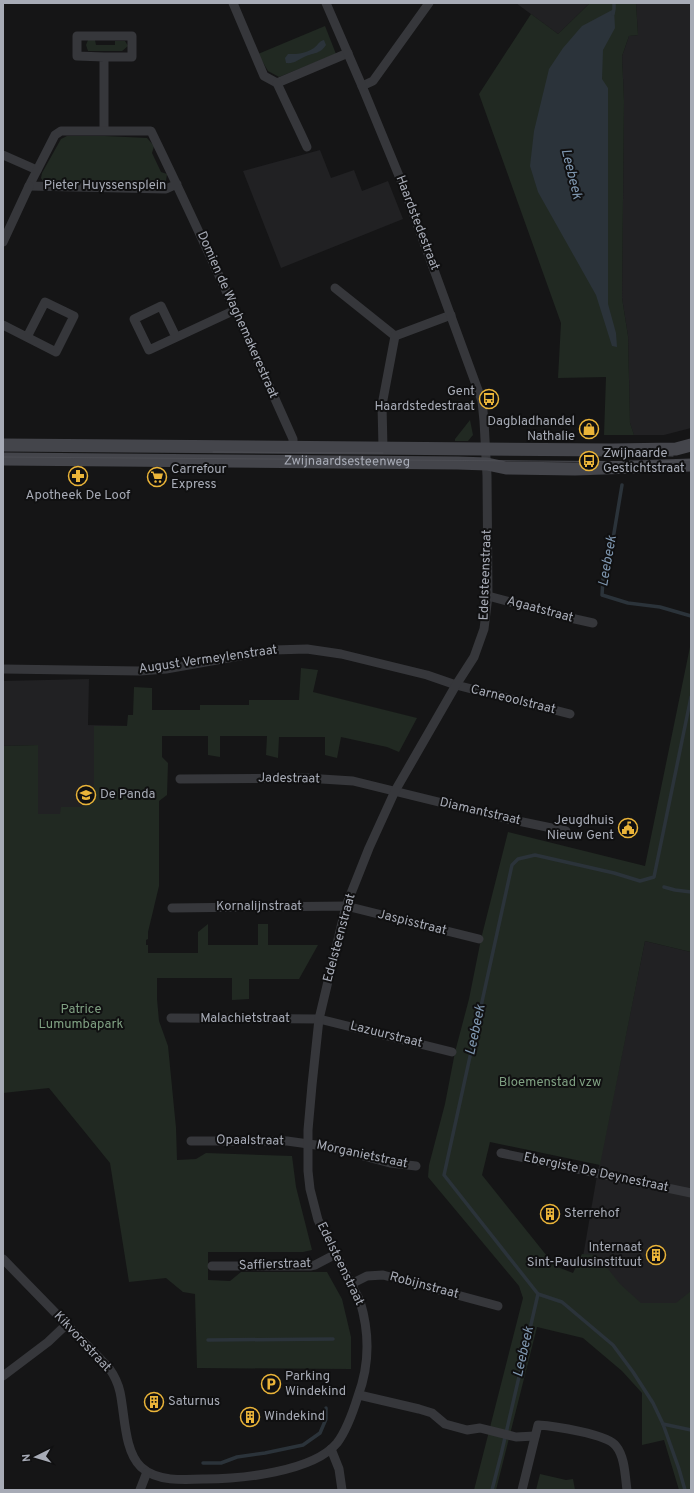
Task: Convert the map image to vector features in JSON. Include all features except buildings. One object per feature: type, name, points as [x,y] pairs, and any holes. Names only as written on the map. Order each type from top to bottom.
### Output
[{"type":"street","points":[[233,3],[264,76],[277,84],[293,114],[307,147]]},
{"type":"street","name":"Haardstedestraat","points":[[326,3],[404,188],[482,401],[486,450]]},
{"type":"street","points":[[362,86],[373,80],[429,3]]},
{"type":"street","points":[[77,36],[132,36],[132,57],[104,57],[77,56],[77,36]]},
{"type":"street","points":[[277,84],[348,53]]},
{"type":"street","points":[[104,57],[104,130]]},
{"type":"street","name":"Pieter Huyssensplein","points":[[104,130],[151,131],[177,184],[166,189],[30,186],[55,136],[61,131],[104,130]]},
{"type":"street","points":[[3,155],[37,170]]},
{"type":"street","name":"Domien de Waghemakerestraat","points":[[177,184],[293,439],[294,448]]},
{"type":"street","points":[[3,242],[30,186]]},
{"type":"street","points":[[335,288],[395,336]]},
{"type":"street","points":[[3,325],[56,352],[74,316],[45,302],[27,337]]},
{"type":"street","points":[[176,337],[161,306],[134,319],[149,350],[235,310]]},
{"type":"street","points":[[395,336],[451,315]]},
{"type":"street","points":[[383,448],[382,405],[395,336]]},
{"type":"street","name":"Zwijnaardsesteenweg","points":[[3,445],[486,450],[659,450],[676,449],[691,445]]},
{"type":"street","name":"Edelsteenstraat","points":[[359,1395],[366,1367],[368,1341],[364,1316],[360,1301],[318,1220],[313,1204],[308,1171],[308,1144],[312,1085],[319,1019],[346,906],[369,848],[396,791],[474,657],[484,629],[488,596],[486,450]]},
{"type":"street","name":"Zwijnaardsesteenweg","points":[[3,459],[487,464],[506,468],[567,469],[691,465]]},
{"type":"street","name":"Agaatstraat","points":[[488,596],[593,623]]},
{"type":"street","name":"August Vermeylenstraat","points":[[3,669],[140,671],[166,669],[274,650],[307,649],[341,654],[427,675],[456,686]]},
{"type":"street","name":"Carneoolstraat","points":[[456,686],[570,714]]},
{"type":"street","name":"Jadestraat","points":[[180,779],[306,778],[353,781],[396,791]]},
{"type":"street","name":"Diamantstraat","points":[[396,791],[508,819],[566,831]]},
{"type":"street","name":"Kornalijnstraat","points":[[172,908],[346,906]]},
{"type":"street","name":"Jaspisstraat","points":[[346,906],[479,939]]},
{"type":"street","name":"Malachietstraat","points":[[171,1018],[319,1019]]},
{"type":"street","name":"Lazuurstraat","points":[[319,1019],[452,1052]]},
{"type":"street","name":"Opaalstraat","points":[[191,1140],[287,1141],[308,1144]]},
{"type":"street","name":"Morganietstraat","points":[[308,1144],[390,1163],[416,1166]]},
{"type":"street","name":"Ebergiste De Deynestraat","points":[[501,1153],[691,1193]]},
{"type":"street","name":"Saffierstraat","points":[[212,1266],[310,1266],[336,1254]]},
{"type":"street","name":"Kikvorsstraat","points":[[3,1259],[102,1360],[114,1375],[120,1391],[130,1449],[140,1467],[147,1472]]},
{"type":"street","name":"Robijnstraat","points":[[351,1284],[367,1276],[375,1274],[383,1275],[498,1306]]},
{"type":"street","points":[[3,1376],[48,1342],[67,1324]]},
{"type":"street","points":[[140,1490],[147,1472],[161,1477],[174,1479],[222,1479],[268,1473],[322,1456],[331,1449],[343,1433],[359,1395],[432,1413],[445,1424],[467,1430],[480,1428],[516,1437],[535,1436]]},
{"type":"street","points":[[522,1490],[538,1425],[606,1438],[616,1444],[621,1454],[627,1490]]},
{"type":"street","points":[[331,1449],[339,1469],[342,1490]]},
{"type":"shaded area","points":[[516,3],[590,3],[558,34]]},
{"type":"shaded area","points":[[636,3],[691,3],[691,428],[664,435],[634,435],[630,423],[628,336],[622,298],[624,101],[622,56],[629,36],[638,35]]},
{"type":"shaded area","points":[[320,150],[331,178],[354,170],[362,191],[388,181],[403,219],[281,268],[243,171]]},
{"type":"shaded area","name":"De Panda","points":[[89,679],[88,725],[133,726],[135,903],[35,880],[38,745],[3,746],[3,681]]},
{"type":"shaded area","points":[[645,941],[691,952],[691,1294],[669,1319],[578,1286],[596,1181]]},
{"type":"green space","points":[[590,3],[636,3],[638,35],[629,36],[622,56],[624,101],[622,298],[628,336],[630,423],[634,435],[604,435],[606,377],[558,378],[561,323],[479,94],[531,14],[558,34]]},
{"type":"green space","points":[[325,26],[336,54],[279,77],[268,71],[258,54]]},
{"type":"green space","points":[[88,40],[95,40],[96,45],[115,45],[115,41],[125,41],[128,46],[122,51],[88,51],[86,45]]},
{"type":"green space","points":[[67,136],[147,138],[154,146],[152,153],[161,172],[167,174],[166,181],[162,183],[43,181],[41,178],[42,173],[61,139]]},
{"type":"green space","points":[[470,420],[473,435],[468,441],[455,441],[455,439]]},
{"type":"green space","name":"Bloemenstad vzw","points":[[691,642],[691,952],[645,941],[600,1165],[490,1142],[482,1175],[555,1266],[573,1273],[582,1254],[597,1255],[620,1284],[641,1303],[676,1303],[691,1291],[691,1490],[679,1490],[664,1440],[642,1445],[642,1393],[622,1371],[583,1338],[537,1327],[496,1490],[474,1490],[523,1298],[519,1286],[428,1177],[429,1165],[445,1104],[455,1052],[469,999],[481,939],[508,832],[645,866]]},
{"type":"green space","name":"Patrice Lumumbapark","points":[[301,668],[318,670],[313,692],[417,718],[399,752],[387,747],[341,737],[337,758],[325,755],[325,737],[279,737],[278,758],[266,755],[267,736],[220,736],[220,757],[208,755],[208,736],[162,736],[162,757],[168,763],[167,795],[159,801],[159,886],[146,945],[148,945],[148,953],[198,953],[198,932],[208,924],[208,945],[258,945],[258,924],[268,924],[268,945],[318,945],[299,979],[249,979],[249,999],[232,1000],[232,978],[157,978],[157,999],[159,1021],[168,1046],[176,1128],[177,1160],[196,1159],[206,1153],[292,1156],[296,1187],[312,1250],[303,1252],[208,1252],[208,1280],[230,1281],[241,1272],[327,1272],[342,1299],[351,1337],[351,1369],[197,1368],[195,1294],[183,1292],[166,1278],[129,1282],[110,1163],[49,1088],[3,1093],[3,746],[38,745],[38,814],[60,814],[61,807],[83,807],[83,798],[94,798],[94,726],[127,726],[128,715],[133,715],[134,687],[152,688],[152,710],[200,710],[200,705],[249,705],[249,700],[299,700]]},
{"type":"green space","points":[[540,1474],[566,1480],[573,1479],[575,1490],[536,1490]]},
{"type":"water","points":[[614,9],[615,28],[603,50],[602,79],[608,88],[608,304],[616,333],[617,347],[612,346],[596,295],[538,192],[530,166],[534,131],[549,69],[563,48],[582,26]]},
{"type":"water","points":[[324,40],[326,45],[319,52],[308,55],[294,62],[286,63],[285,58],[288,54],[304,53],[314,48]]},
{"type":"waterway","name":"Leebeek","points":[[613,14],[614,3]]},
{"type":"waterway","name":"Leebeek","points":[[622,485],[613,539],[603,579],[602,595],[628,603],[660,607],[691,616]]},
{"type":"waterway","name":"Leebeek","points":[[492,1490],[538,1294],[444,1175],[512,865],[518,859],[535,855],[614,873],[640,881],[654,877],[691,697]]},
{"type":"waterway","points":[[664,887],[691,892]]},
{"type":"waterway","points":[[538,1294],[562,1302],[613,1345],[653,1403],[663,1424],[685,1490]]},
{"type":"waterway","points":[[208,1340],[333,1339]]},
{"type":"waterway","points":[[203,1463],[221,1463],[237,1457],[303,1445],[320,1433],[326,1419],[326,1408]]},
{"type":"waterway","points":[[663,1424],[691,1430]]},
{"type":"tram line","points":[[213,452],[383,453]]},
{"type":"tram line","points":[[641,455],[673,456]]},
{"type":"tram line","points":[[3,457],[661,462],[691,460]]},
{"type":"place","name":"Gent Haardstedestraat","points":[[489,399]]},
{"type":"place","name":"Dagbladhandel Nathalie","points":[[589,429]]},
{"type":"place","name":"Zwijnaarde Gestichtstraat","points":[[589,461]]},
{"type":"place","name":"Apotheek De Loof","points":[[78,476]]},
{"type":"place","name":"Carrefour Express","points":[[157,477]]},
{"type":"place","name":"De Panda","points":[[86,795]]},
{"type":"place","name":"Jeugdhuis Nieuw Gent","points":[[628,828]]},
{"type":"place","name":"Sterrehof","points":[[550,1214]]},
{"type":"place","name":"Internaat Sint-Paulusinstituut","points":[[656,1255]]},
{"type":"place","name":"Parking Windekind","points":[[271,1384]]},
{"type":"place","name":"Saturnus","points":[[154,1402]]},
{"type":"place","name":"Windekind","points":[[250,1417]]}]
